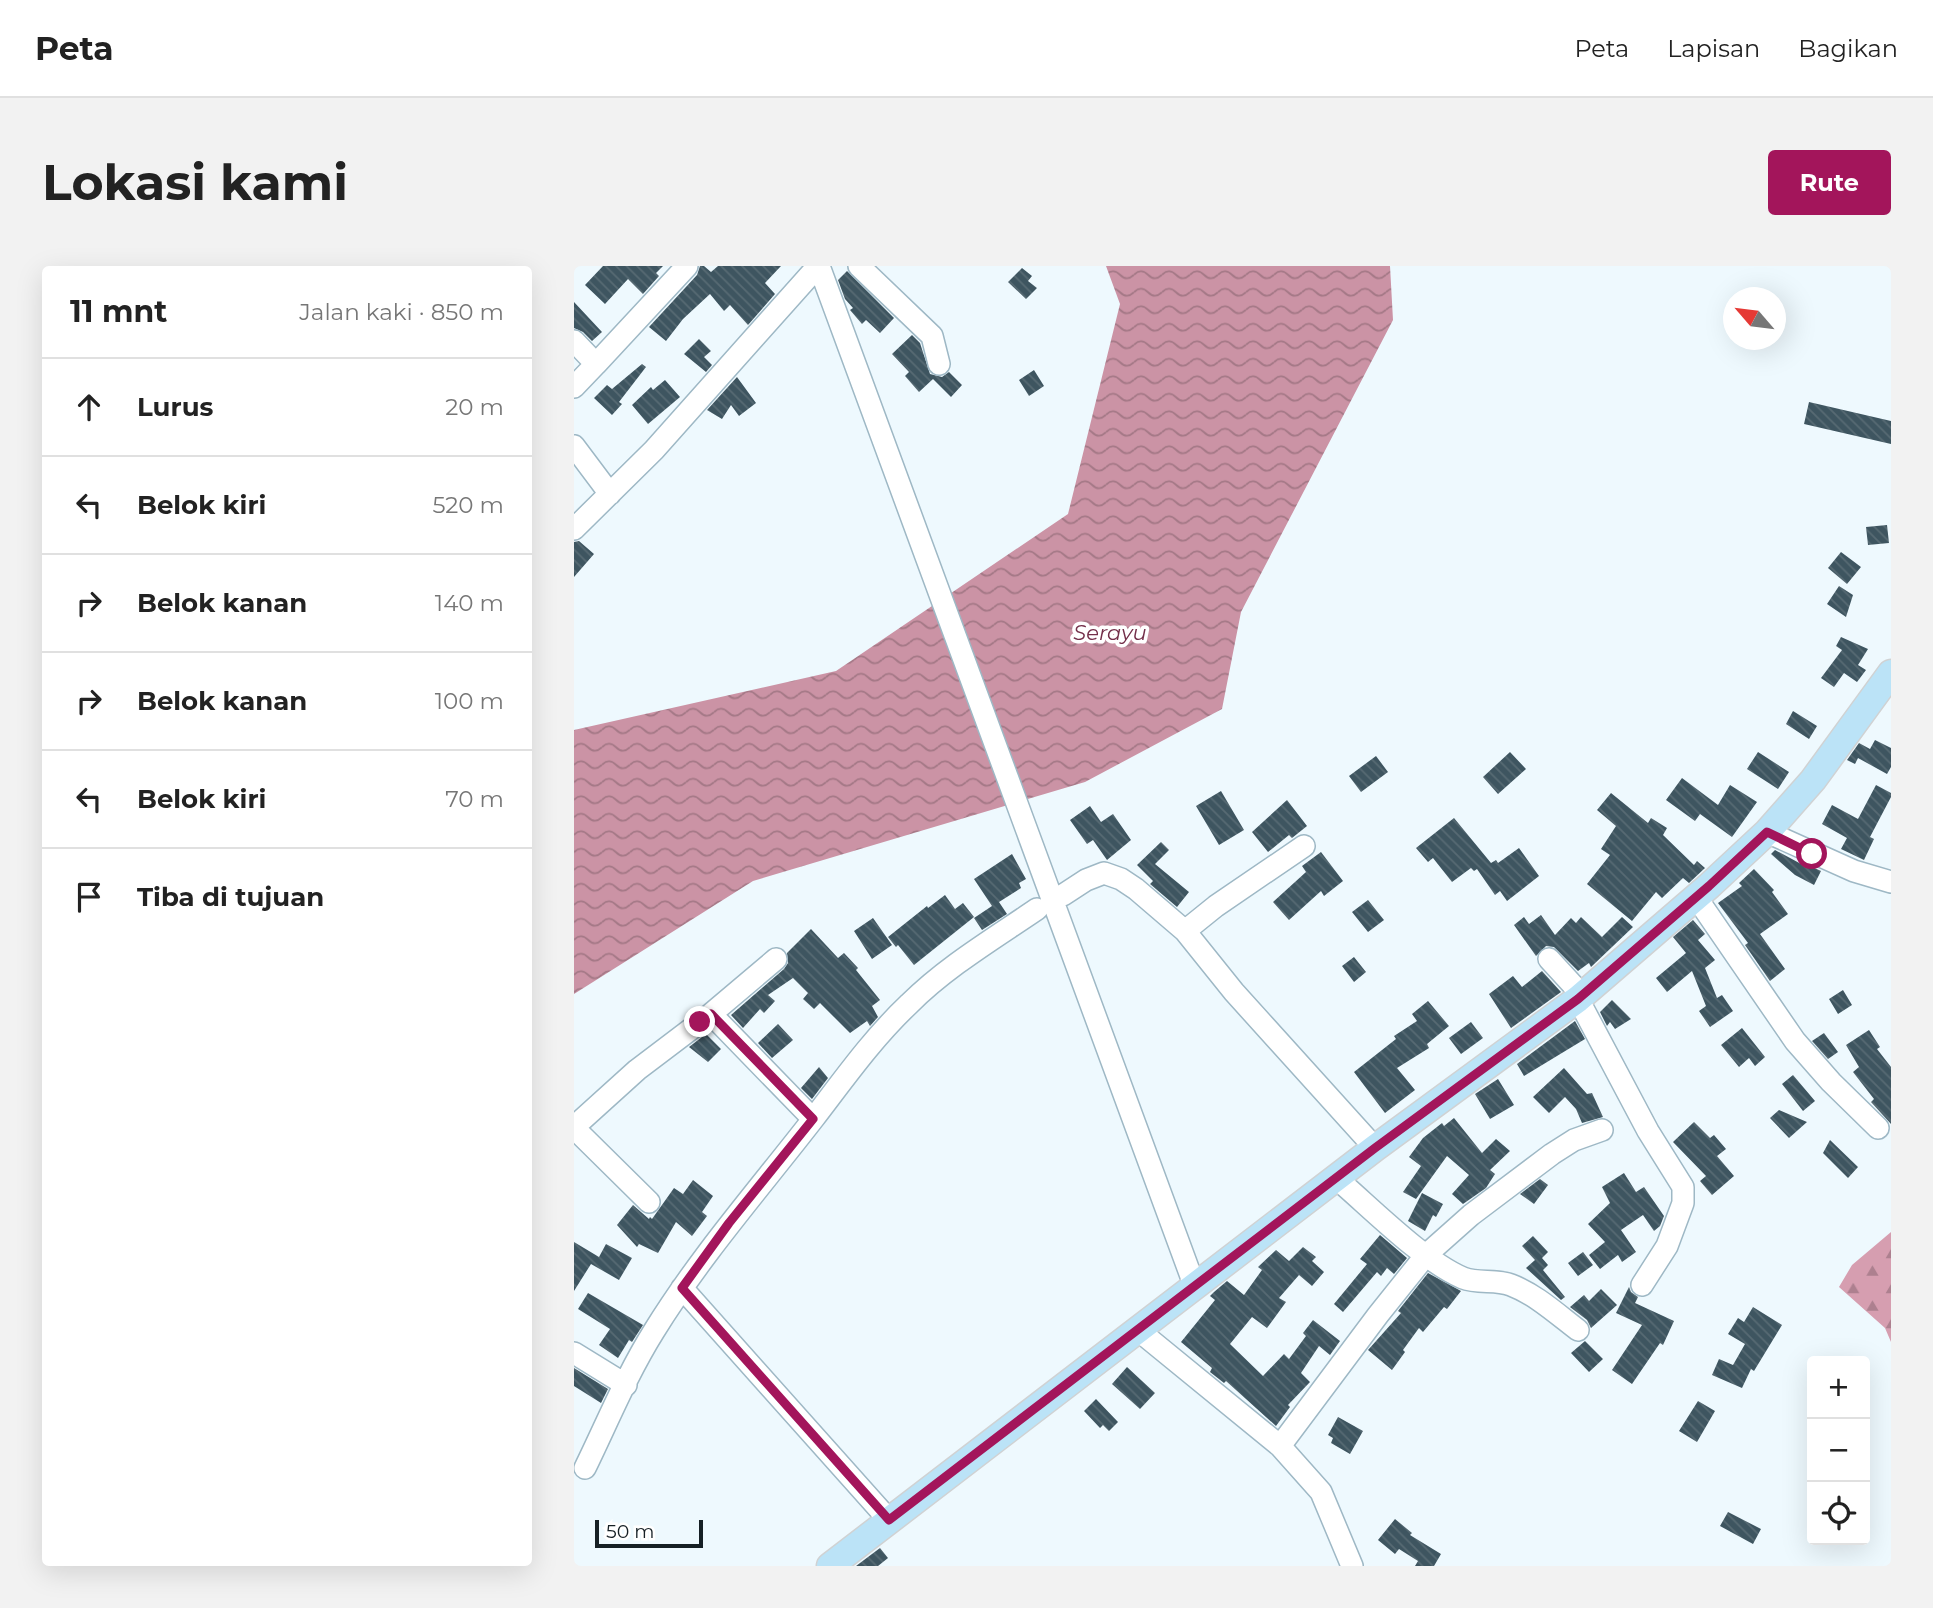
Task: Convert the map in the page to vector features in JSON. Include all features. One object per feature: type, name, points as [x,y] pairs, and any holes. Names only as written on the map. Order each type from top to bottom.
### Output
[{"type":"main road","points":[[830,1566],[1375,1148],[1580,997],[1767,832],[1813,780],[1891,673]]},
{"type":"street","points":[[574,387],[687,266]]},
{"type":"street","points":[[574,528],[654,450],[819,266],[1195,1286]]},
{"type":"street","points":[[859,266],[932,336],[939,364]]},
{"type":"street","points":[[574,341],[596,364]]},
{"type":"street","points":[[574,446],[610,494]]},
{"type":"street","points":[[1767,832],[1854,871],[1891,882]]},
{"type":"street","points":[[1185,931],[1216,906],[1304,846]]},
{"type":"street","points":[[1063,895],[1086,880],[1104,873],[1121,879],[1185,931],[1234,992],[1375,1148]]},
{"type":"street","points":[[1696,897],[1795,1041],[1831,1082],[1878,1128]]},
{"type":"street","points":[[585,1468],[653,1333],[682,1288],[729,1223],[856,1061],[909,1003],[959,963],[1037,909]]},
{"type":"street","points":[[649,1202],[574,1127],[637,1070],[711,1014],[776,959]]},
{"type":"street","points":[[1549,959],[1580,997],[1648,1131],[1683,1188],[1683,1203],[1667,1246],[1642,1285]]},
{"type":"street","points":[[711,1014],[813,1119]]},
{"type":"street","points":[[1280,1446],[1426,1255],[1471,1215],[1533,1167],[1574,1140],[1602,1130]]},
{"type":"street","points":[[1336,1178],[1426,1255],[1464,1278],[1508,1283],[1528,1293],[1578,1330]]},
{"type":"street","points":[[682,1288],[889,1520]]},
{"type":"street","points":[[1138,1330],[1280,1446],[1321,1492],[1352,1566]]},
{"type":"street","points":[[574,1353],[626,1385]]},
{"type":"green space","points":[[1891,1232],[1891,1342],[1885,1328],[1839,1287],[1852,1265]]},
{"type":"water","name":"Serayu","points":[[1106,266],[1390,266],[1393,320],[1241,612],[1222,709],[1085,782],[753,881],[574,994],[574,730],[836,671],[1068,514],[1120,304]]},
{"type":"building","points":[[603,266],[663,266],[656,273],[659,276],[643,294],[628,279],[605,304],[585,285]]},
{"type":"building","points":[[700,266],[711,272],[718,266],[781,266],[765,283],[775,294],[748,325],[730,305],[724,311],[710,294],[683,319],[666,341],[649,327],[697,275]]},
{"type":"building","points":[[1022,268],[1032,276],[1028,281],[1037,288],[1026,299],[1008,282]]},
{"type":"building","points":[[847,271],[894,318],[880,333],[866,320],[862,324],[850,310],[853,308],[845,299],[838,280]]},
{"type":"building","points":[[574,302],[602,332],[592,341],[574,328]]},
{"type":"building","points":[[912,335],[920,343],[930,374],[942,377],[949,372],[962,385],[951,397],[933,379],[919,392],[905,376],[909,372],[892,354]]},
{"type":"building","points":[[699,339],[711,351],[704,357],[712,365],[706,372],[684,354]]},
{"type":"building","points":[[642,364],[646,367],[612,415],[594,398],[607,385],[612,389]]},
{"type":"building","points":[[1034,370],[1044,386],[1029,396],[1019,380]]},
{"type":"building","points":[[737,377],[756,403],[739,416],[731,405],[722,419],[707,410]]},
{"type":"building","points":[[665,380],[680,397],[648,424],[632,405],[651,387],[653,390]]},
{"type":"building","points":[[1809,402],[1891,421],[1891,444],[1804,424]]},
{"type":"building","points":[[1887,525],[1889,543],[1868,545],[1866,527]]},
{"type":"building","points":[[579,541],[594,554],[574,577],[574,542]]},
{"type":"building","points":[[1841,552],[1861,567],[1847,584],[1828,568]]},
{"type":"building","points":[[1839,586],[1853,595],[1846,617],[1827,604]]},
{"type":"building","points":[[1841,637],[1868,649],[1858,665],[1866,670],[1857,682],[1844,673],[1834,687],[1821,678],[1842,650],[1836,646]]},
{"type":"building","points":[[1793,711],[1817,726],[1809,739],[1786,724]]},
{"type":"building","points":[[1875,740],[1891,748],[1891,767],[1887,774],[1858,758],[1855,764],[1847,760],[1859,743],[1870,749]]},
{"type":"building","points":[[1510,752],[1526,769],[1498,794],[1483,777]]},
{"type":"building","points":[[1758,752],[1789,772],[1778,789],[1747,769]]},
{"type":"building","points":[[1376,756],[1388,772],[1361,792],[1349,776]]},
{"type":"building","points":[[1682,778],[1718,805],[1730,785],[1757,802],[1732,837],[1700,814],[1695,821],[1666,800]]},
{"type":"building","points":[[1876,785],[1891,793],[1891,797],[1870,837],[1874,839],[1864,860],[1841,849],[1847,838],[1822,824],[1832,805],[1858,819]]},
{"type":"building","points":[[1221,791],[1244,830],[1219,845],[1196,806]]},
{"type":"building","points":[[1611,793],[1648,823],[1651,818],[1667,828],[1663,835],[1694,865],[1697,861],[1705,868],[1689,883],[1683,878],[1662,898],[1656,892],[1632,921],[1587,884],[1610,855],[1601,849],[1616,826],[1597,810]]},
{"type":"building","points":[[1287,800],[1307,826],[1292,838],[1289,835],[1268,852],[1252,832]]},
{"type":"building","points":[[1090,806],[1101,822],[1113,814],[1131,840],[1107,860],[1093,840],[1087,844],[1070,820]]},
{"type":"building","points":[[1454,818],[1491,863],[1496,860],[1498,863],[1519,848],[1539,876],[1507,901],[1500,891],[1495,895],[1477,869],[1474,871],[1471,868],[1452,882],[1433,858],[1428,862],[1416,848]]},
{"type":"building","points":[[1161,842],[1169,850],[1155,864],[1189,892],[1177,907],[1150,884],[1153,881],[1137,865]]},
{"type":"building","points":[[1775,850],[1821,871],[1814,885],[1795,875],[1771,854]]},
{"type":"building","points":[[1321,852],[1343,881],[1324,896],[1321,891],[1289,920],[1273,902],[1306,872],[1302,866]]},
{"type":"building","points":[[1012,854],[1026,879],[1019,883],[1021,888],[999,902],[1007,914],[982,930],[974,918],[992,906],[974,879]]},
{"type":"building","points":[[1754,869],[1774,890],[1772,892],[1788,914],[1760,934],[1785,969],[1770,981],[1745,945],[1748,943],[1718,903],[1742,886],[1739,883]]},
{"type":"building","points":[[945,895],[955,909],[963,903],[974,917],[914,965],[888,937]]},
{"type":"building","points":[[1368,900],[1384,920],[1368,932],[1352,912]]},
{"type":"building","points":[[1541,915],[1555,935],[1571,918],[1576,923],[1581,917],[1602,937],[1622,917],[1633,927],[1591,967],[1589,963],[1578,971],[1554,947],[1546,946],[1536,956],[1514,925],[1524,917],[1529,924]]},
{"type":"building","points":[[873,918],[892,945],[872,959],[854,931]]},
{"type":"building","points":[[1693,920],[1705,934],[1698,940],[1715,960],[1705,968],[1717,998],[1722,995],[1733,1011],[1710,1027],[1699,1011],[1706,1006],[1692,971],[1667,992],[1656,978],[1686,953],[1673,937]]},
{"type":"building","points":[[811,929],[838,958],[844,953],[858,968],[856,970],[880,1000],[872,1006],[878,1017],[870,1026],[867,1021],[850,1033],[820,1003],[814,1009],[803,999],[808,993],[793,978],[768,995],[775,1001],[764,1013],[760,1009],[743,1028],[731,1015],[784,969],[788,963],[787,953]]},
{"type":"building","points":[[1354,957],[1366,972],[1354,982],[1342,966]]},
{"type":"building","points":[[1542,971],[1561,992],[1511,1028],[1489,994],[1513,976],[1522,987]]},
{"type":"building","points":[[1843,990],[1852,1005],[1838,1014],[1829,999]]},
{"type":"building","points":[[1612,1000],[1631,1019],[1615,1029],[1610,1022],[1607,1026],[1600,1012]]},
{"type":"building","points":[[1428,1001],[1449,1026],[1427,1044],[1429,1048],[1397,1068],[1415,1090],[1385,1113],[1354,1072],[1396,1039],[1394,1036],[1417,1021],[1412,1014]]},
{"type":"building","points":[[1575,1021],[1585,1039],[1524,1076],[1517,1064]]},
{"type":"building","points":[[1471,1022],[1483,1038],[1461,1054],[1449,1038]]},
{"type":"building","points":[[778,1024],[793,1040],[772,1058],[758,1043]]},
{"type":"building","points":[[1742,1028],[1765,1057],[1755,1066],[1749,1058],[1739,1067],[1721,1045]]},
{"type":"building","points":[[1869,1030],[1880,1047],[1877,1049],[1891,1067],[1891,1124],[1871,1102],[1874,1099],[1853,1072],[1859,1067],[1846,1045]]},
{"type":"building","points":[[1824,1033],[1838,1052],[1828,1059],[1812,1041]]},
{"type":"building","points":[[706,1034],[721,1049],[708,1062],[689,1047]]},
{"type":"building","points":[[819,1067],[828,1078],[812,1099],[801,1088]]},
{"type":"building","points":[[1564,1068],[1587,1094],[1592,1093],[1603,1117],[1582,1123],[1576,1109],[1565,1097],[1549,1113],[1533,1097]]},
{"type":"building","points":[[1793,1075],[1815,1101],[1803,1111],[1782,1084]]},
{"type":"building","points":[[1498,1079],[1514,1105],[1490,1119],[1475,1094]]},
{"type":"building","points":[[1779,1110],[1807,1122],[1789,1138],[1770,1118]]},
{"type":"building","points":[[1454,1118],[1482,1153],[1496,1139],[1510,1151],[1490,1170],[1495,1174],[1486,1188],[1463,1204],[1452,1194],[1469,1175],[1447,1156],[1416,1199],[1403,1192],[1421,1166],[1409,1157],[1423,1138],[1442,1123],[1444,1126]]},
{"type":"building","points":[[1694,1122],[1710,1138],[1714,1135],[1726,1149],[1717,1156],[1734,1176],[1712,1195],[1700,1181],[1706,1176],[1673,1142]]},
{"type":"building","points":[[1830,1140],[1858,1167],[1848,1178],[1823,1153]]},
{"type":"building","points":[[1624,1173],[1636,1192],[1644,1187],[1664,1216],[1660,1226],[1654,1231],[1643,1215],[1621,1230],[1636,1252],[1622,1262],[1618,1255],[1600,1269],[1589,1255],[1605,1242],[1588,1224],[1610,1203],[1602,1187]]},
{"type":"building","points":[[1540,1179],[1548,1185],[1534,1204],[1520,1194]]},
{"type":"building","points":[[693,1180],[713,1196],[702,1212],[707,1216],[692,1236],[676,1222],[658,1253],[639,1244],[637,1247],[617,1225],[633,1205],[652,1219],[674,1188],[683,1194]]},
{"type":"building","points":[[1422,1193],[1443,1204],[1436,1217],[1433,1215],[1425,1231],[1408,1221]]},
{"type":"building","points":[[1380,1235],[1407,1258],[1394,1274],[1387,1268],[1381,1276],[1377,1272],[1343,1312],[1334,1304],[1367,1264],[1360,1259]]},
{"type":"building","points":[[1533,1236],[1548,1252],[1542,1258],[1548,1265],[1543,1270],[1565,1297],[1561,1300],[1526,1268],[1535,1260],[1522,1246]]},
{"type":"building","points":[[574,1242],[599,1257],[606,1244],[632,1258],[619,1280],[591,1264],[574,1291]]},
{"type":"building","points":[[1303,1247],[1316,1257],[1312,1261],[1324,1272],[1312,1286],[1299,1275],[1279,1298],[1286,1302],[1267,1328],[1252,1317],[1230,1344],[1263,1376],[1284,1354],[1289,1359],[1306,1336],[1303,1333],[1313,1320],[1340,1341],[1330,1355],[1319,1346],[1301,1373],[1310,1382],[1288,1405],[1290,1407],[1276,1426],[1226,1381],[1224,1383],[1210,1372],[1212,1368],[1181,1342],[1215,1300],[1210,1296],[1227,1281],[1244,1295],[1262,1270],[1258,1267],[1276,1250],[1289,1261]]},
{"type":"building","points":[[1583,1252],[1593,1265],[1578,1276],[1568,1263]]},
{"type":"building","points":[[1428,1273],[1461,1291],[1423,1332],[1419,1328],[1392,1370],[1368,1350],[1401,1313],[1398,1311]]},
{"type":"building","points":[[1629,1287],[1638,1297],[1635,1303],[1674,1321],[1663,1345],[1660,1343],[1632,1384],[1612,1370],[1642,1325],[1616,1313]]},
{"type":"building","points":[[1601,1289],[1617,1305],[1591,1328],[1587,1320],[1570,1307],[1584,1295],[1589,1301]]},
{"type":"building","points":[[588,1293],[643,1325],[632,1342],[629,1340],[618,1358],[599,1345],[610,1329],[578,1309]]},
{"type":"building","points":[[1753,1307],[1782,1325],[1754,1371],[1751,1369],[1742,1388],[1712,1375],[1719,1359],[1733,1365],[1745,1344],[1728,1334],[1738,1318],[1744,1322]]},
{"type":"building","points":[[1585,1341],[1603,1359],[1589,1372],[1571,1353]]},
{"type":"building","points":[[1127,1367],[1155,1393],[1140,1409],[1112,1384]]},
{"type":"building","points":[[574,1368],[608,1389],[601,1403],[574,1386]]},
{"type":"building","points":[[1096,1399],[1118,1422],[1109,1431],[1103,1425],[1100,1428],[1084,1411]]},
{"type":"building","points":[[1698,1401],[1715,1411],[1697,1442],[1679,1431]]},
{"type":"building","points":[[1338,1417],[1363,1431],[1350,1454],[1331,1443],[1333,1438],[1328,1435]]},
{"type":"building","points":[[1728,1512],[1761,1529],[1753,1544],[1720,1526]]},
{"type":"building","points":[[1395,1519],[1412,1533],[1410,1535],[1441,1554],[1434,1566],[1415,1566],[1418,1561],[1399,1549],[1395,1554],[1378,1540]]},
{"type":"building","points":[[880,1548],[888,1558],[878,1566],[856,1566]]},
{"type":"route","points":[[700,1022],[711,1014],[813,1119],[729,1223],[682,1288],[889,1520],[1375,1148],[1578,999],[1767,832],[1812,854]]}]
